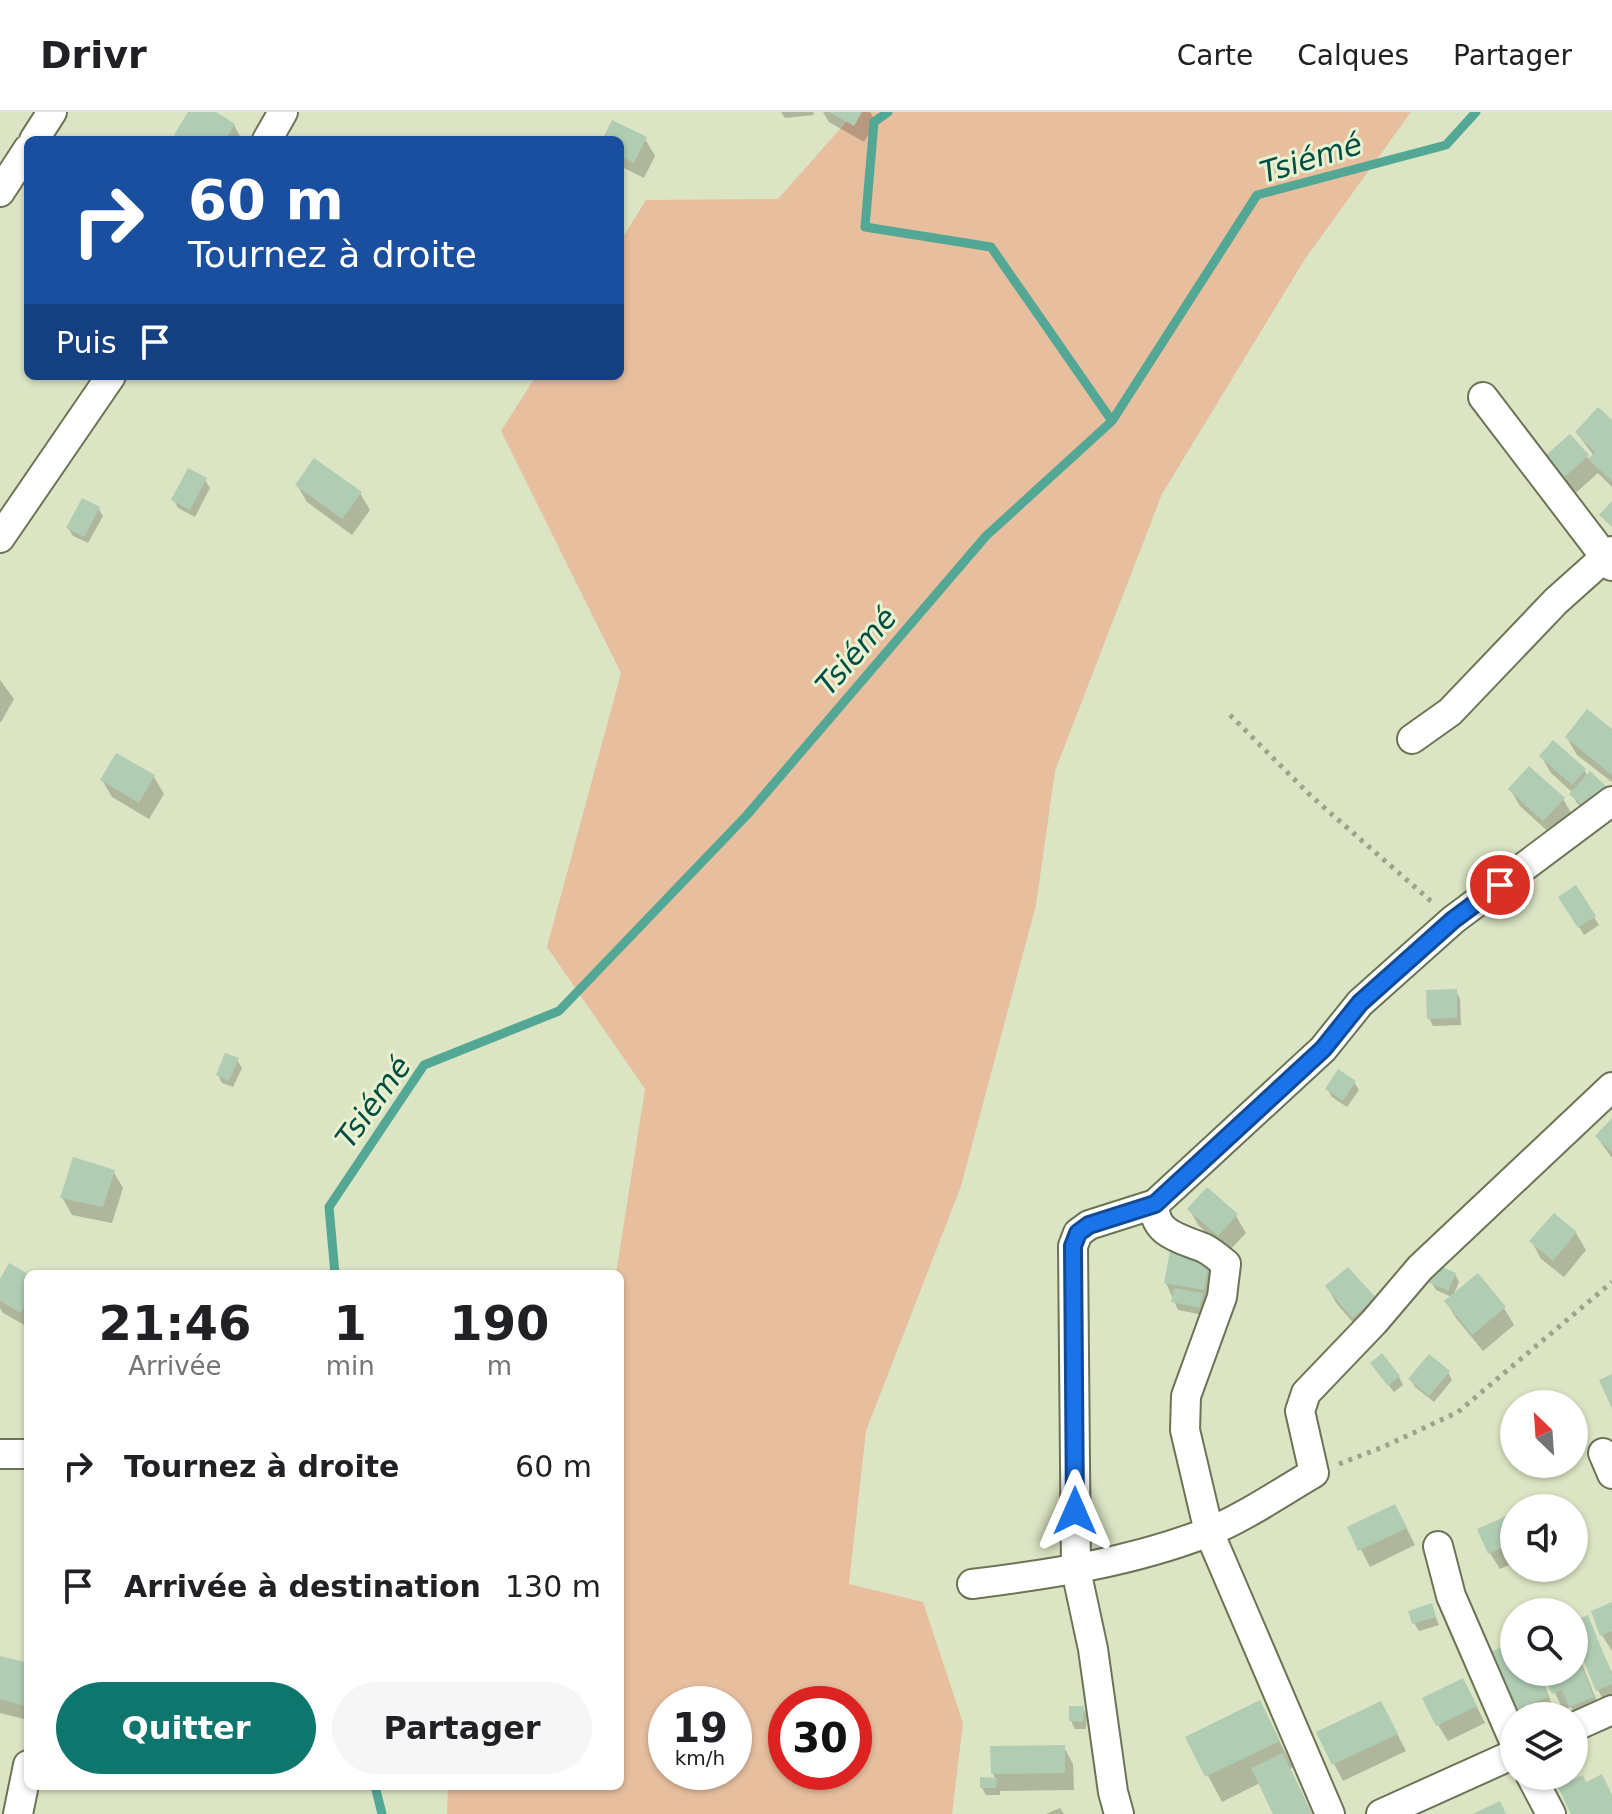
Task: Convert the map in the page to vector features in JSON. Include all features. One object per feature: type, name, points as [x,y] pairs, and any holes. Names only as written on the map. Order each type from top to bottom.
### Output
[{"type":"street","points":[[37,136],[52,112]]},
{"type":"street","points":[[269,136],[283,112]]},
{"type":"street","points":[[0,192],[24,155]]},
{"type":"street","points":[[0,538],[108,380]]},
{"type":"street","points":[[1412,739],[1450,712],[1556,601],[1610,558],[1483,397]]},
{"type":"street","points":[[1119,1814],[1113,1792],[1093,1649],[1076,1570],[1073,1246],[1078,1233],[1089,1225],[1155,1204],[1323,1049],[1360,1003],[1453,920],[1612,801]]},
{"type":"street","points":[[972,1584],[1076,1570],[1156,1550],[1209,1532],[1314,1473],[1300,1411],[1306,1393],[1420,1268],[1612,1087]]},
{"type":"street","points":[[1155,1204],[1158,1224],[1176,1239],[1208,1250],[1226,1264],[1222,1297],[1186,1396],[1185,1430],[1209,1532],[1330,1814]]},
{"type":"street","points":[[0,1454],[24,1454]]},
{"type":"street","points":[[1438,1546],[1451,1596],[1500,1709]]},
{"type":"street","points":[[1588,1721],[1612,1710]]},
{"type":"street","points":[[1381,1814],[1500,1760]]},
{"type":"street","points":[[18,1814],[24,1785]]},
{"type":"street","points":[[1538,1790],[1551,1814]]},
{"type":"path","points":[[1230,715],[1311,796],[1453,920]]},
{"type":"path","points":[[1314,1473],[1383,1447],[1458,1412],[1612,1282]]},
{"type":"shaded area","points":[[855,112],[1411,112],[1305,259],[1162,494],[1055,771],[1036,905],[961,1186],[866,1431],[849,1584],[923,1602],[963,1723],[952,1814],[447,1814],[448,1790],[624,1790],[624,1270],[617,1270],[645,1089],[547,947],[621,673],[501,431],[533,380],[624,380],[624,236],[646,200],[778,199]]},
{"type":"building","points":[[188,112],[216,112],[235,124],[228,136],[174,135]]},
{"type":"building","points":[[829,112],[862,112],[854,126]]},
{"type":"building","points":[[612,120],[647,137],[634,163],[624,158],[624,136],[604,136]]},
{"type":"building","points":[[1598,407],[1612,420],[1612,481],[1588,459],[1595,452],[1575,432]]},
{"type":"building","points":[[1570,434],[1589,455],[1558,483],[1539,461]]},
{"type":"building","points":[[314,458],[362,492],[342,519],[295,485]]},
{"type":"building","points":[[188,468],[207,478],[190,510],[171,500]]},
{"type":"building","points":[[82,498],[100,507],[84,537],[66,528]]},
{"type":"building","points":[[1612,501],[1612,527],[1599,515]]},
{"type":"building","points":[[1587,709],[1612,729],[1612,775],[1565,737]]},
{"type":"building","points":[[1553,740],[1586,769],[1572,785],[1539,756]]},
{"type":"building","points":[[116,753],[155,775],[139,803],[100,780]]},
{"type":"building","points":[[1529,766],[1565,798],[1543,821],[1508,789]]},
{"type":"building","points":[[1590,771],[1609,789],[1589,811],[1569,794]]},
{"type":"building","points":[[1576,885],[1596,916],[1578,928],[1558,897]]},
{"type":"building","points":[[1457,989],[1457,1018],[1427,1019],[1426,990]]},
{"type":"building","points":[[225,1053],[239,1058],[229,1081],[216,1075]]},
{"type":"building","points":[[1338,1069],[1356,1081],[1343,1101],[1325,1089]]},
{"type":"building","points":[[1612,1118],[1612,1152],[1595,1136]]},
{"type":"building","points":[[73,1157],[115,1170],[103,1207],[60,1198]]},
{"type":"building","points":[[1207,1187],[1238,1214],[1218,1236],[1187,1209]]},
{"type":"building","points":[[1554,1213],[1577,1232],[1553,1261],[1529,1241]]},
{"type":"building","points":[[1170,1251],[1210,1257],[1204,1290],[1164,1283]]},
{"type":"building","points":[[9,1263],[24,1272],[24,1307],[21,1313],[0,1301],[0,1279]]},
{"type":"building","points":[[1437,1265],[1456,1273],[1448,1291],[1429,1283]]},
{"type":"building","points":[[1348,1267],[1376,1298],[1352,1318],[1325,1286]]},
{"type":"building","points":[[1478,1273],[1506,1307],[1472,1335],[1444,1301]]},
{"type":"building","points":[[1174,1288],[1203,1293],[1200,1308],[1171,1302]]},
{"type":"building","points":[[1382,1353],[1400,1376],[1388,1386],[1370,1363]]},
{"type":"building","points":[[1429,1354],[1450,1371],[1429,1396],[1408,1379]]},
{"type":"building","points":[[1612,1374],[1612,1409],[1599,1380]]},
{"type":"building","points":[[1395,1504],[1407,1528],[1358,1551],[1347,1527]]},
{"type":"building","points":[[1500,1519],[1500,1548],[1488,1554],[1477,1529]]},
{"type":"building","points":[[1612,1602],[1612,1631],[1600,1636],[1591,1611]]},
{"type":"building","points":[[1432,1603],[1436,1617],[1412,1624],[1408,1611]]},
{"type":"building","points":[[1588,1615],[1612,1675],[1612,1684],[1596,1691],[1588,1671]]},
{"type":"building","points":[[1500,1648],[1500,1678],[1490,1652]]},
{"type":"building","points":[[0,1656],[24,1662],[24,1706],[0,1699]]},
{"type":"building","points":[[1463,1678],[1477,1706],[1436,1726],[1422,1698]]},
{"type":"building","points":[[1588,1682],[1594,1697],[1582,1702],[1567,1702],[1562,1690],[1552,1694],[1549,1686],[1588,1686]]},
{"type":"building","points":[[1503,1686],[1544,1686],[1548,1697],[1536,1702],[1509,1702]]},
{"type":"building","points":[[1260,1700],[1280,1741],[1205,1777],[1185,1737]]},
{"type":"building","points":[[1381,1701],[1398,1734],[1332,1765],[1316,1732]]},
{"type":"building","points":[[1069,1706],[1084,1706],[1083,1722],[1069,1721]]},
{"type":"building","points":[[1065,1745],[1065,1773],[991,1774],[990,1746]]},
{"type":"building","points":[[1283,1753],[1312,1814],[1273,1814],[1251,1768]]},
{"type":"building","points":[[1602,1774],[1612,1795],[1612,1814],[1571,1814],[1559,1790],[1588,1790],[1588,1781]]},
{"type":"building","points":[[980,1777],[997,1778],[996,1788],[980,1788]]},
{"type":"building","points":[[1500,1801],[1506,1814],[1473,1814]]},
{"type":"waterway","points":[[888,112],[874,122],[865,227],[991,247],[1112,421]]},
{"type":"waterway","name":"Tsiémé","points":[[335,1270],[329,1207],[424,1065],[559,1011],[747,815],[986,536],[1112,421],[1257,195],[1446,145],[1476,112]]},
{"type":"waterway","name":"Tsiémé","points":[[376,1790],[382,1814]]},
{"type":"route","points":[[1075,1511],[1073,1246],[1078,1233],[1089,1225],[1155,1204],[1323,1049],[1360,1003],[1453,920],[1500,885]]}]
